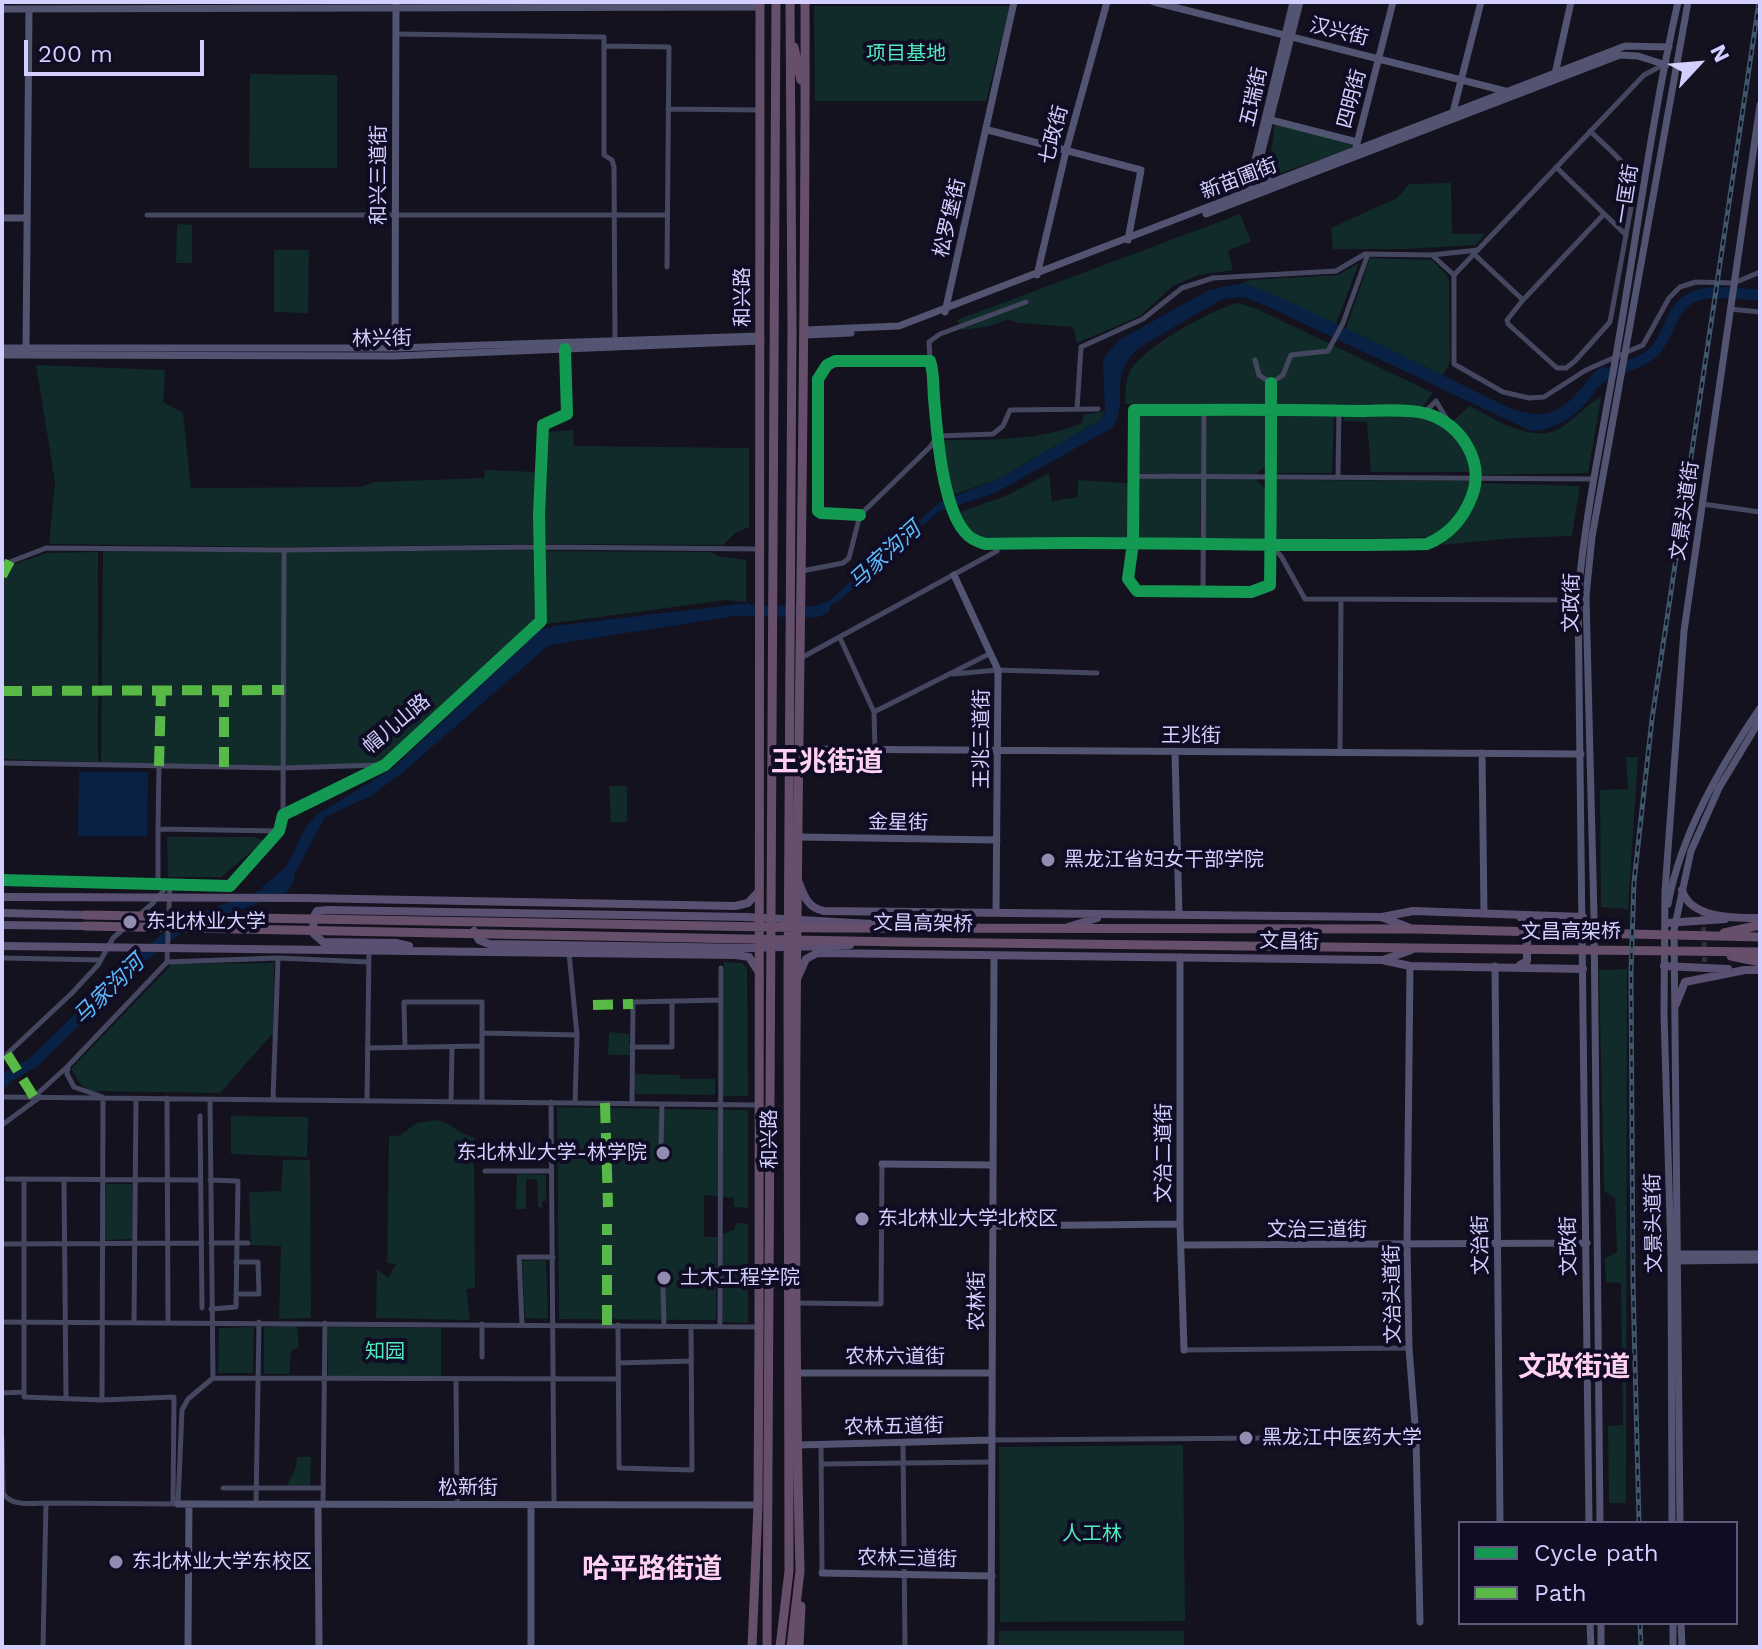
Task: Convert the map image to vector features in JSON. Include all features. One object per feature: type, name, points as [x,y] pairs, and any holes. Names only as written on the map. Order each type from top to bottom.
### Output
[{"type":"highway","name":"和兴路","points":[[772,851],[776,2]]},
{"type":"highway","points":[[790,2],[790,26],[805,103]]},
{"type":"highway","points":[[802,571],[805,2]]},
{"type":"highway","name":"和兴路","points":[[752,1647],[758,1500],[761,974],[760,4]]},
{"type":"highway","name":"和兴路","points":[[780,1647],[789,1571],[790,26]]},
{"type":"highway","points":[[760,86],[774,142]]},
{"type":"highway","points":[[761,338],[775,308]]},
{"type":"highway","points":[[760,519],[773,468]]},
{"type":"highway","name":"和兴路","points":[[799,1647],[797,979],[802,571]]},
{"type":"highway","points":[[761,750],[772,775]]},
{"type":"highway","points":[[761,974],[772,851]]},
{"type":"highway","points":[[767,1647],[772,851]]},
{"type":"highway","name":"文昌高架桥","points":[[85,915],[824,928],[1413,929],[1760,937]]},
{"type":"highway","points":[[1712,936],[1760,925]]},
{"type":"highway","name":"文昌高架桥","points":[[85,926],[1411,950],[1760,952]]},
{"type":"highway","points":[[1712,951],[1760,962]]},
{"type":"highway","points":[[758,1500],[769,1602]]},
{"type":"highway","points":[[789,1571],[799,1506]]},
{"type":"highway","name":"和兴路","points":[[791,1647],[800,1571]]},
{"type":"main road","name":"松罗堡街","points":[[945,311],[988,130],[1014,2]]},
{"type":"main road","name":"七政街","points":[[1037,275],[1066,151],[1107,2]]},
{"type":"main road","name":"汉兴街","points":[[1154,2],[1512,93]]},
{"type":"main road","points":[[1194,12],[1196,2]]},
{"type":"main road","name":"五瑞街","points":[[1273,183],[1264,177],[1260,168],[1293,2]]},
{"type":"main road","name":"五瑞街","points":[[1246,196],[1288,36],[1300,2]]},
{"type":"main road","name":"四明街","points":[[1354,155],[1393,2]]},
{"type":"main road","points":[[1452,118],[1481,2]]},
{"type":"main road","points":[[1554,77],[1571,2]]},
{"type":"main road","name":"一匡街","points":[[1608,391],[1664,65],[1678,2]]},
{"type":"main road","name":"一匡街","points":[[1618,388],[1688,2]]},
{"type":"main road","points":[[2,9],[214,5],[760,4]]},
{"type":"main road","name":"和兴三道街","points":[[395,348],[396,5]]},
{"type":"main road","points":[[26,349],[29,10]]},
{"type":"main road","name":"新苗圃街","points":[[1554,77],[1625,46],[1680,48]]},
{"type":"main road","name":"新苗圃街","points":[[805,332],[898,330],[1554,77],[1620,55],[1638,56],[1676,67]]},
{"type":"main road","name":"文景头道街","points":[[1671,923],[1665,891],[1684,631],[1760,105]]},
{"type":"main road","points":[[1271,120],[1357,142]]},
{"type":"main road","points":[[988,130],[1141,170],[1128,241]]},
{"type":"main road","name":"新苗圃街","points":[[1246,196],[1273,183],[1354,155]]},
{"type":"main road","points":[[2,218],[27,218]]},
{"type":"main road","name":"林兴街","points":[[2,348],[395,348],[761,338]]},
{"type":"main road","name":"林兴街","points":[[2,355],[395,356],[761,338]]},
{"type":"main road","name":"文政街","points":[[1600,1521],[1594,916],[1586,596],[1592,537],[1618,388]]},
{"type":"main road","name":"文政街","points":[[1589,1521],[1578,600],[1583,532],[1608,391]]},
{"type":"main road","name":"王兆三道街","points":[[954,575],[998,670],[996,913]]},
{"type":"main road","name":"文景头道街","points":[[1672,1521],[1676,1004],[1669,900],[1685,843],[1726,763],[1760,708]]},
{"type":"main road","name":"文景头道街","points":[[1680,1521],[1664,966],[1671,923],[1691,851],[1719,788],[1760,720]]},
{"type":"main road","name":"王兆街","points":[[800,749],[1581,754]]},
{"type":"main road","points":[[1175,752],[1179,915]]},
{"type":"main road","points":[[1482,753],[1484,913]]},
{"type":"main road","name":"金星街","points":[[799,837],[997,840]]},
{"type":"main road","points":[[799,882],[813,908],[846,911],[1381,917],[1413,911],[1594,916]]},
{"type":"main road","points":[[1682,890],[1685,898],[1703,912],[1742,918]]},
{"type":"main road","points":[[2,897],[304,898],[742,906],[759,891]]},
{"type":"main road","points":[[494,901],[476,911],[473,920],[476,936],[489,944],[748,948],[899,942]]},
{"type":"main road","points":[[711,906],[725,914],[732,932],[728,946],[714,954]]},
{"type":"main road","points":[[427,950],[396,943],[319,941],[313,931],[313,918],[317,911],[328,910],[762,918],[897,927]]},
{"type":"main road","points":[[2,911],[85,915]]},
{"type":"main road","points":[[846,911],[834,918],[830,936],[835,947],[847,953]]},
{"type":"main road","points":[[1060,929],[1106,915]]},
{"type":"main road","points":[[1516,967],[1527,961],[1527,923],[1526,919],[1517,915]]},
{"type":"main road","points":[[1381,917],[1413,929]]},
{"type":"main road","points":[[1671,923],[1760,918]]},
{"type":"main road","points":[[2,925],[85,926]]},
{"type":"main road","points":[[1061,944],[1106,956]]},
{"type":"main road","points":[[2,946],[714,954],[749,957],[761,974]]},
{"type":"main road","points":[[1382,960],[1411,950]]},
{"type":"main road","name":"文昌街","points":[[797,979],[808,955],[847,953],[1382,960],[1410,966],[1583,969]]},
{"type":"main road","name":"农林街","points":[[991,1647],[994,956]]},
{"type":"main road","name":"文治二道街","points":[[1180,957],[1180,1224],[1184,1350]]},
{"type":"main road","name":"文治头道街","points":[[1410,966],[1407,1246],[1420,1622]]},
{"type":"main road","name":"文治街","points":[[1495,966],[1500,1521]]},
{"type":"main road","points":[[1664,966],[1760,970]]},
{"type":"main road","points":[[1583,969],[1593,969]]},
{"type":"main road","points":[[1676,1004],[1685,982],[1745,970]]},
{"type":"main road","points":[[882,1164],[993,1165]]},
{"type":"main road","points":[[993,1226],[1180,1224]]},
{"type":"main road","name":"文治三道街","points":[[1181,1245],[1596,1243]]},
{"type":"main road","points":[[1674,1258],[1760,1254]]},
{"type":"main road","points":[[1674,1258],[1760,1260]]},
{"type":"main road","name":"农林六道街","points":[[798,1373],[992,1373]]},
{"type":"main road","name":"农林五道街","points":[[798,1445],[992,1440]]},
{"type":"main road","name":"松新街","points":[[176,1504],[554,1505],[758,1500]]},
{"type":"main road","points":[[188,1647],[189,1504]]},
{"type":"main road","points":[[319,1647],[320,1504]]},
{"type":"main road","points":[[531,1505],[531,1647]]},
{"type":"main road","name":"农林三道街","points":[[822,1573],[992,1576]]},
{"type":"main road","points":[[1590,1625],[1591,1647]]},
{"type":"main road","points":[[1601,1625],[1601,1647]]},
{"type":"main road","points":[[1673,1625],[1673,1647]]},
{"type":"main road","points":[[1681,1625],[1682,1647]]},
{"type":"street","points":[[396,34],[604,37],[604,155],[612,160],[614,167],[615,340]]},
{"type":"street","points":[[604,46],[669,47],[667,267]]},
{"type":"street","points":[[1664,65],[1644,75],[1454,275],[1454,364],[1503,392],[1534,399],[1550,395],[1586,370],[1643,345],[1669,298],[1680,287],[1696,282],[1734,283],[1760,272]]},
{"type":"street","points":[[668,109],[760,110]]},
{"type":"street","points":[[1590,131],[1628,168],[1633,177],[1634,191],[1610,322],[1566,368],[1557,368],[1507,320],[1604,214]]},
{"type":"street","points":[[1556,167],[1626,235]]},
{"type":"street","points":[[147,215],[667,215]]},
{"type":"street","points":[[1077,409],[1081,347],[1143,319],[1182,288],[1213,278],[1336,271],[1368,254],[1476,252],[1523,300]]},
{"type":"street","points":[[1271,383],[1283,375],[1291,355],[1328,351],[1334,344],[1368,254]]},
{"type":"street","points":[[1432,255],[1454,275]]},
{"type":"street","points":[[1026,302],[940,334],[929,342],[938,436],[947,489],[964,531],[985,544],[1427,544],[1439,539],[1461,516],[1476,477],[1470,453],[1436,401],[1425,412]]},
{"type":"street","points":[[1730,309],[1760,312]]},
{"type":"street","name":"帽儿山路","points":[[283,815],[385,765],[541,621],[539,547],[543,425],[567,414],[565,349]]},
{"type":"street","points":[[1255,360],[1259,375],[1271,383]]},
{"type":"street","points":[[860,515],[818,511],[820,371],[835,361],[930,361]]},
{"type":"street","points":[[1271,383],[1271,409],[1271,477],[1270,585],[1251,592],[1137,591],[1128,579],[1133,543],[1134,410],[1271,409],[1425,412],[1451,425]]},
{"type":"street","points":[[938,436],[993,434],[1003,426],[1010,410],[1098,409]]},
{"type":"street","points":[[1203,591],[1204,410]]},
{"type":"street","points":[[1338,477],[1339,410]]},
{"type":"street","points":[[802,571],[843,563],[849,558],[860,515],[938,436]]},
{"type":"street","points":[[1133,476],[1594,479]]},
{"type":"street","points":[[1702,504],[1760,512]]},
{"type":"street","points":[[1270,545],[1281,556],[1305,599],[1578,600]]},
{"type":"street","points":[[2,565],[46,548],[760,549]]},
{"type":"street","points":[[2,880],[230,886],[279,831],[283,815],[284,550]]},
{"type":"street","points":[[801,658],[997,551]]},
{"type":"street","points":[[1340,753],[1341,599]]},
{"type":"street","points":[[840,638],[874,712],[875,750]]},
{"type":"street","points":[[874,712],[992,652]]},
{"type":"street","points":[[953,674],[998,670],[1097,673]]},
{"type":"street","points":[[2,763],[283,768],[385,765]]},
{"type":"street","points":[[158,882],[159,766]]},
{"type":"street","points":[[158,829],[279,831]]},
{"type":"street","points":[[7,1054],[71,994],[101,960],[113,938],[153,903],[170,883]]},
{"type":"street","points":[[2,1125],[37,1097],[167,962],[170,883]]},
{"type":"street","points":[[367,1100],[369,950]]},
{"type":"street","points":[[569,953],[577,1035],[575,1103]]},
{"type":"street","points":[[2,958],[101,960]]},
{"type":"street","points":[[167,962],[278,958],[369,962]]},
{"type":"street","points":[[273,1099],[278,958]]},
{"type":"street","points":[[720,1326],[721,968]]},
{"type":"street","points":[[632,1103],[633,1002],[721,1000]]},
{"type":"street","points":[[632,1047],[672,1047],[672,1001]]},
{"type":"street","points":[[405,1048],[404,1002],[482,1002],[482,1102]]},
{"type":"street","points":[[482,1033],[577,1035]]},
{"type":"street","points":[[367,1048],[482,1046]]},
{"type":"street","points":[[451,1101],[452,1047]]},
{"type":"street","points":[[68,1066],[67,1074],[74,1087],[103,1097]]},
{"type":"street","points":[[2,1097],[760,1105]]},
{"type":"street","points":[[102,1400],[103,1097]]},
{"type":"street","points":[[134,1322],[136,1098]]},
{"type":"street","points":[[167,1098],[168,1322]]},
{"type":"street","points":[[210,1099],[213,1378]]},
{"type":"street","points":[[551,1102],[554,1505]]},
{"type":"street","points":[[661,1147],[662,1104]]},
{"type":"street","points":[[200,1116],[202,1308]]},
{"type":"street","points":[[797,1303],[881,1304],[882,1164]]},
{"type":"street","points":[[485,1171],[552,1171]]},
{"type":"street","points":[[7,1179],[200,1180]]},
{"type":"street","points":[[24,1179],[24,1397],[102,1400],[174,1397],[176,1504]]},
{"type":"street","points":[[64,1179],[66,1399]]},
{"type":"street","points":[[210,1180],[238,1181],[236,1307],[211,1309]]},
{"type":"street","points":[[2,1244],[201,1243]]},
{"type":"street","points":[[211,1243],[248,1243]]},
{"type":"street","points":[[522,1324],[519,1257],[553,1257]]},
{"type":"street","points":[[236,1262],[258,1262],[259,1294],[236,1294]]},
{"type":"street","points":[[663,1286],[664,1326]]},
{"type":"street","points":[[2,1322],[759,1327]]},
{"type":"street","points":[[256,1504],[259,1322]]},
{"type":"street","points":[[320,1504],[323,1488],[325,1323]]},
{"type":"street","points":[[482,1324],[482,1357]]},
{"type":"street","points":[[618,1325],[619,1468],[692,1470],[691,1326]]},
{"type":"street","points":[[1184,1350],[1409,1348]]},
{"type":"street","points":[[618,1363],[691,1361]]},
{"type":"street","points":[[176,1504],[181,1417],[188,1399],[213,1378],[618,1379]]},
{"type":"street","points":[[456,1379],[457,1504]]},
{"type":"street","points":[[2,1393],[24,1392]]},
{"type":"street","points":[[992,1440],[1416,1437]]},
{"type":"street","points":[[2,1439],[3,1493],[12,1502],[176,1504]]},
{"type":"street","points":[[903,1444],[905,1647]]},
{"type":"street","points":[[821,1445],[822,1573]]},
{"type":"street","points":[[822,1464],[992,1462]]},
{"type":"street","points":[[223,1488],[323,1488]]},
{"type":"street","points":[[43,1647],[46,1503]]},
{"type":"green space","name":"项目基地","points":[[814,6],[1010,6],[986,101],[815,101]]},
{"type":"green space","points":[[250,74],[337,75],[337,168],[249,168]]},
{"type":"green space","points":[[1275,124],[1353,143],[1351,149],[1281,173],[1273,169],[1270,159]]},
{"type":"green space","points":[[1451,183],[1452,234],[1485,234],[1476,245],[1333,249],[1331,228],[1397,198],[1409,184]]},
{"type":"green space","points":[[1240,214],[1251,241],[1228,251],[1233,270],[1198,275],[1173,286],[1140,316],[1077,343],[1073,327],[1019,323],[1008,319],[990,326],[963,330],[957,320]]},
{"type":"green space","points":[[177,224],[192,225],[192,263],[176,263]]},
{"type":"green space","points":[[274,250],[309,250],[308,313],[274,312]]},
{"type":"green space","points":[[1370,258],[1432,260],[1447,275],[1450,362],[1443,375],[1346,329]]},
{"type":"green space","points":[[1359,263],[1336,324],[1243,283],[1249,280],[1338,275]]},
{"type":"green space","points":[[1237,303],[1255,308],[1433,393],[1422,407],[1125,404],[1129,373],[1147,352],[1211,313]]},
{"type":"green space","points":[[36,365],[165,370],[163,402],[183,413],[191,488],[360,487],[375,482],[484,478],[485,470],[536,472],[535,544],[285,547],[49,544],[55,482]]},
{"type":"green space","points":[[1601,397],[1588,473],[1478,475],[1469,447],[1452,422],[1469,406],[1517,429],[1541,433],[1553,431]]},
{"type":"green space","points":[[1105,411],[1100,420],[998,479],[953,495],[944,463],[943,440],[1014,438],[1049,433],[1082,423],[1083,415]]},
{"type":"green space","points":[[1202,412],[1201,474],[1136,473],[1137,414]]},
{"type":"green space","points":[[1267,413],[1267,465],[1256,474],[1205,474],[1207,414]]},
{"type":"green space","points":[[1276,414],[1334,415],[1332,473],[1275,473]]},
{"type":"green space","points":[[1344,416],[1404,416],[1435,422],[1457,438],[1472,472],[1371,472],[1367,422],[1344,421]]},
{"type":"green space","points":[[573,430],[574,446],[749,448],[749,527],[735,533],[723,545],[542,544],[548,432]]},
{"type":"green space","points":[[1049,473],[1052,501],[1078,497],[1078,480],[1127,483],[1129,538],[985,539],[969,529],[960,512],[1006,496]]},
{"type":"green space","points":[[1137,478],[1201,478],[1200,541],[1136,541]]},
{"type":"green space","points":[[1205,479],[1256,479],[1266,490],[1268,543],[1205,541]]},
{"type":"green space","points":[[1276,480],[1471,481],[1456,515],[1428,537],[1277,540]]},
{"type":"green space","points":[[1479,483],[1580,486],[1572,536],[1442,545],[1466,517]]},
{"type":"green space","points":[[536,550],[539,618],[385,763],[286,766],[286,552]]},
{"type":"green space","points":[[103,551],[281,552],[281,765],[101,764]]},
{"type":"green space","points":[[544,551],[711,552],[746,560],[746,602],[726,600],[547,624]]},
{"type":"green space","points":[[98,552],[98,762],[2,759],[2,569],[46,553]]},
{"type":"green space","points":[[1626,757],[1638,757],[1628,909],[1601,907],[1600,790],[1628,789]]},
{"type":"green space","points":[[609,786],[627,786],[627,822],[611,822]]},
{"type":"green space","points":[[167,837],[255,837],[264,841],[221,877],[168,877]]},
{"type":"green space","points":[[724,962],[742,963],[747,968],[748,1096],[723,1096]]},
{"type":"green space","points":[[274,963],[273,1033],[220,1093],[90,1091],[82,1086],[71,1069],[172,964]]},
{"type":"green space","points":[[1627,969],[1626,1503],[1609,1503],[1608,1426],[1623,1425],[1621,1283],[1606,1282],[1605,1258],[1617,1252],[1615,1198],[1604,1191],[1599,970]]},
{"type":"green space","points":[[609,1032],[629,1034],[630,1055],[608,1055]]},
{"type":"green space","points":[[635,1074],[715,1079],[715,1095],[635,1094]]},
{"type":"green space","points":[[557,1107],[719,1110],[719,1196],[704,1195],[704,1237],[717,1237],[716,1320],[559,1319]]},
{"type":"green space","points":[[723,1110],[748,1110],[748,1208],[734,1207],[734,1198],[723,1197]]},
{"type":"green space","points":[[231,1116],[308,1117],[307,1157],[231,1154]]},
{"type":"green space","points":[[437,1120],[474,1137],[475,1288],[466,1289],[470,1320],[376,1318],[377,1269],[388,1278],[396,1264],[387,1263],[389,1138],[390,1135],[399,1136],[417,1123]]},
{"type":"green space","points":[[283,1160],[310,1160],[311,1318],[279,1319],[281,1246],[251,1245],[249,1192],[281,1191]]},
{"type":"green space","points":[[517,1174],[546,1175],[546,1201],[542,1201],[542,1210],[538,1206],[537,1179],[526,1179],[526,1209],[516,1209]]},
{"type":"green space","points":[[106,1184],[132,1184],[132,1239],[104,1240]]},
{"type":"green space","points":[[736,1223],[748,1224],[748,1323],[723,1322],[723,1234],[734,1230]]},
{"type":"green space","points":[[546,1260],[548,1319],[525,1318],[522,1261]]},
{"type":"green space","points":[[297,1326],[299,1348],[291,1350],[289,1374],[264,1374],[264,1327]]},
{"type":"green space","points":[[254,1327],[253,1373],[218,1373],[219,1328]]},
{"type":"green space","name":"知园","points":[[328,1327],[441,1328],[441,1377],[328,1376]]},
{"type":"green space","name":"人工林","points":[[1183,1445],[1185,1621],[1000,1622],[999,1447]]},
{"type":"green space","points":[[297,1457],[311,1457],[310,1485],[287,1485],[295,1470]]},
{"type":"green space","points":[[999,1631],[1184,1631],[1184,1647],[999,1647]]},
{"type":"water","points":[[1243,283],[1288,301],[1522,412],[1543,414],[1561,408],[1594,373],[1605,366],[1596,390],[1579,410],[1556,425],[1531,431],[1269,307],[1244,297],[1222,299],[1137,349],[1123,371],[1120,409],[1112,428],[995,493],[938,512],[838,602],[811,615],[811,607],[829,601],[940,502],[998,479],[1100,420],[1105,413],[1103,359],[1119,340],[1209,290]]},
{"type":"water","points":[[749,603],[748,614],[549,645],[402,773],[371,796],[325,817],[287,888],[261,888],[287,866],[305,828],[318,814],[393,768],[540,630]]},
{"type":"water","points":[[79,772],[148,772],[147,836],[78,836]]},
{"type":"waterway","name":"马家沟河","points":[[1593,384],[1654,352],[1675,314],[1691,298],[1712,292],[1760,295]]},
{"type":"waterway","name":"马家沟河","points":[[734,610],[816,612],[825,608]]},
{"type":"waterway","name":"马家沟河","points":[[2,1083],[34,1062],[138,960],[180,927],[284,887],[289,878]]},
{"type":"tunnel","points":[[1703,912],[1705,971]]},
{"type":"railway","points":[[1639,1521],[1633,1283],[1631,972],[1634,882],[1652,719],[1759,2]]},
{"type":"railway","points":[[1640,1625],[1641,1647]]},
{"type":"marked path","points":[[2,576],[10,561]]},
{"type":"marked path","points":[[159,766],[161,690]]},
{"type":"marked path","points":[[224,690],[224,767]]},
{"type":"marked path","points":[[2,691],[284,690]]},
{"type":"marked path","points":[[593,1005],[633,1004]]},
{"type":"marked path","points":[[7,1054],[34,1097]]},
{"type":"marked path","points":[[605,1103],[608,1207]]},
{"type":"marked path","points":[[607,1224],[607,1325]]},
{"type":"cycle path","points":[[2,880],[230,886],[279,831],[283,815],[385,765],[541,621],[539,515],[543,425],[567,414],[565,349]]},
{"type":"cycle path","points":[[860,515],[818,511],[818,379],[827,365],[835,361],[930,361],[939,448],[950,504],[966,534],[985,544],[1096,543],[1151,543],[1262,545],[1317,545],[1427,544],[1449,530],[1465,511],[1475,483],[1472,458],[1460,436],[1440,419],[1428,414],[1392,410],[1355,411],[1272,410],[1244,410],[1134,410],[1133,543],[1128,579],[1137,591],[1251,592],[1270,585],[1270,560],[1271,535],[1271,509],[1271,459],[1271,433],[1271,408],[1271,383]]},
{"type":"place","name":"黑龙江省妇女干部学院","points":[[1048,860]]},
{"type":"place","name":"东北林业大学","points":[[130,922]]},
{"type":"place","name":"东北林业大学-林学院","points":[[663,1153]]},
{"type":"place","name":"东北林业大学北校区","points":[[862,1219]]},
{"type":"place","name":"土木工程学院","points":[[664,1278]]},
{"type":"place","name":"黑龙江中医药大学","points":[[1246,1438]]},
{"type":"place","name":"东北林业大学东校区","points":[[116,1562]]},
{"type":"district","name":"王兆街道","points":[[827,763]]},
{"type":"district","name":"文政街道","points":[[1574,1368]]},
{"type":"district","name":"哈平路街道","points":[[652,1570]]}]
